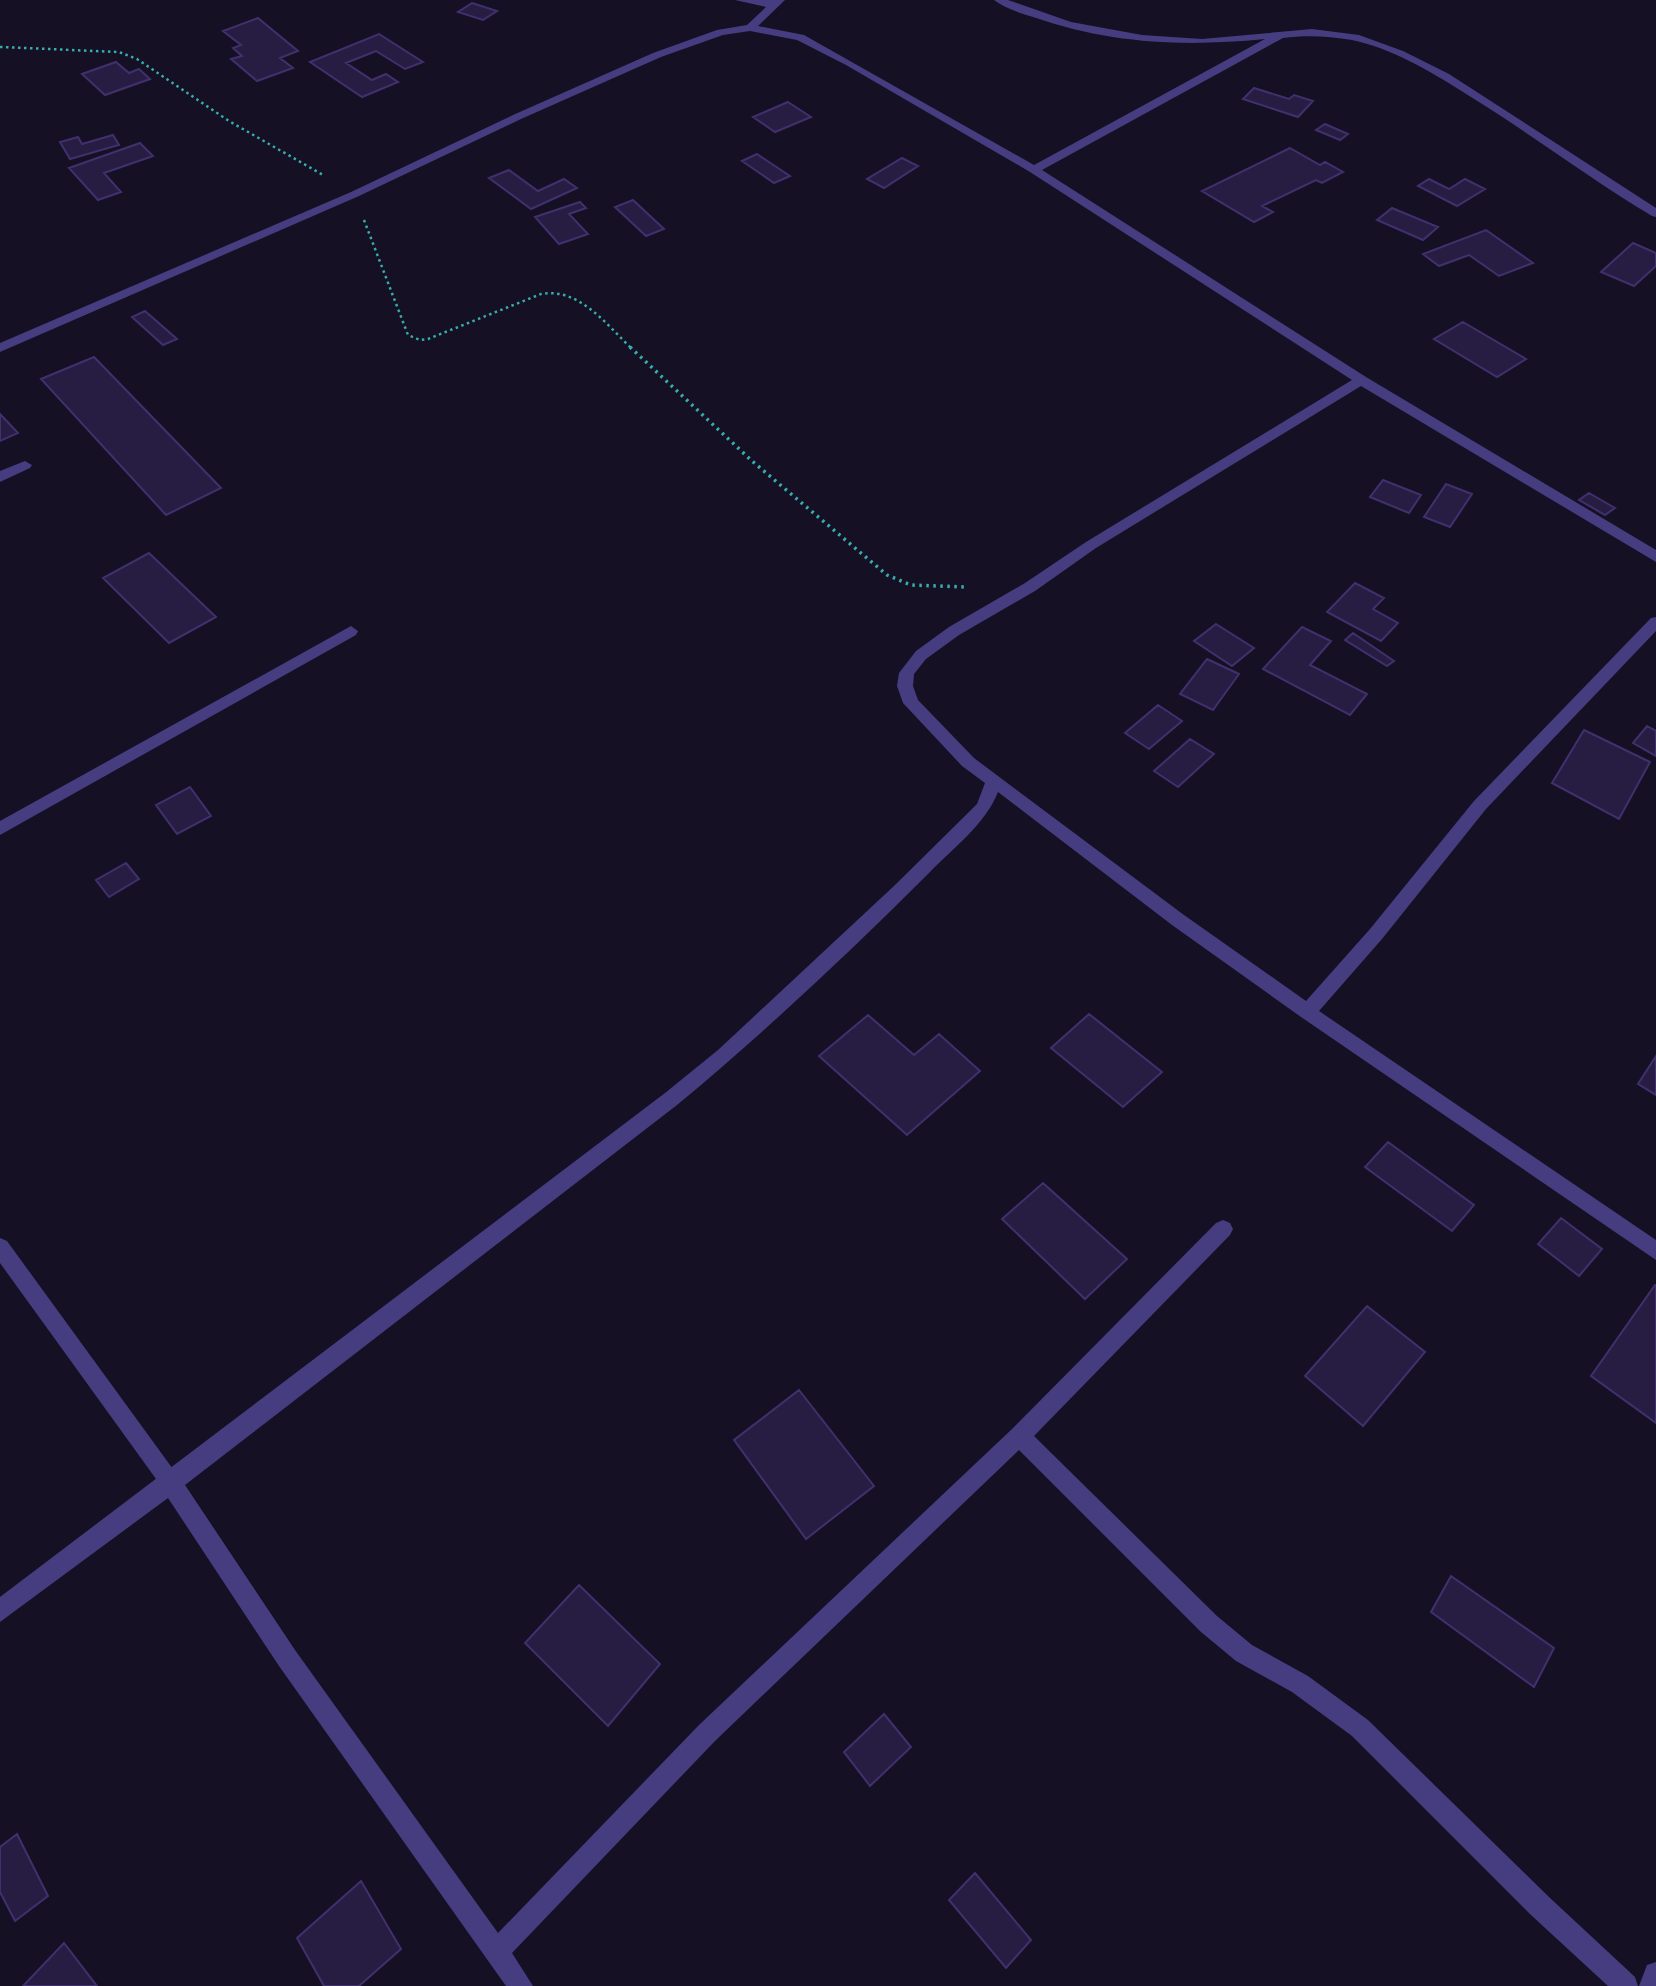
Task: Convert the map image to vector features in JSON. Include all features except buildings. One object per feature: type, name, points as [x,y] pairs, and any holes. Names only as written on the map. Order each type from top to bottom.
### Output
[{"type":"street","points":[[740,0],[776,3]]},
{"type":"street","points":[[999,0],[1027,13],[1103,33],[1192,42],[1313,32],[1336,35],[1396,52],[1463,89],[1555,146],[1624,196],[1656,212]]},
{"type":"street","points":[[750,28],[776,3]]},
{"type":"street","points":[[0,348],[355,194],[517,117],[667,51],[721,32],[750,28],[784,32],[823,48],[1034,170],[1361,380],[1656,557]]},
{"type":"street","points":[[1034,170],[1280,35]]},
{"type":"street","points":[[1361,380],[1091,545],[1030,587],[954,631],[921,655],[906,673],[905,686],[911,703],[968,762],[1178,920],[1307,1012],[1656,1251]]},
{"type":"street","points":[[0,477],[25,465]]},
{"type":"street","points":[[1307,1012],[1377,934],[1480,805],[1656,622]]},
{"type":"street","points":[[0,829],[351,631]]},
{"type":"street","points":[[0,1611],[171,1483],[724,1055],[901,891],[984,807],[994,781]]},
{"type":"street","points":[[498,1950],[707,1733],[1019,1436],[1223,1229]]},
{"type":"street","points":[[0,1247],[171,1483],[287,1658],[498,1950],[521,1986]]},
{"type":"street","points":[[1019,1436],[1209,1624],[1244,1653],[1300,1684],[1360,1728],[1540,1906],[1626,1986]]},
{"type":"street","points":[[1651,1986],[1656,1974]]},
{"type":"path","points":[[0,47],[88,49],[128,55],[229,121],[355,194],[408,335],[428,340],[541,294],[558,292],[582,302],[752,461],[887,575],[911,585],[967,587]]}]
